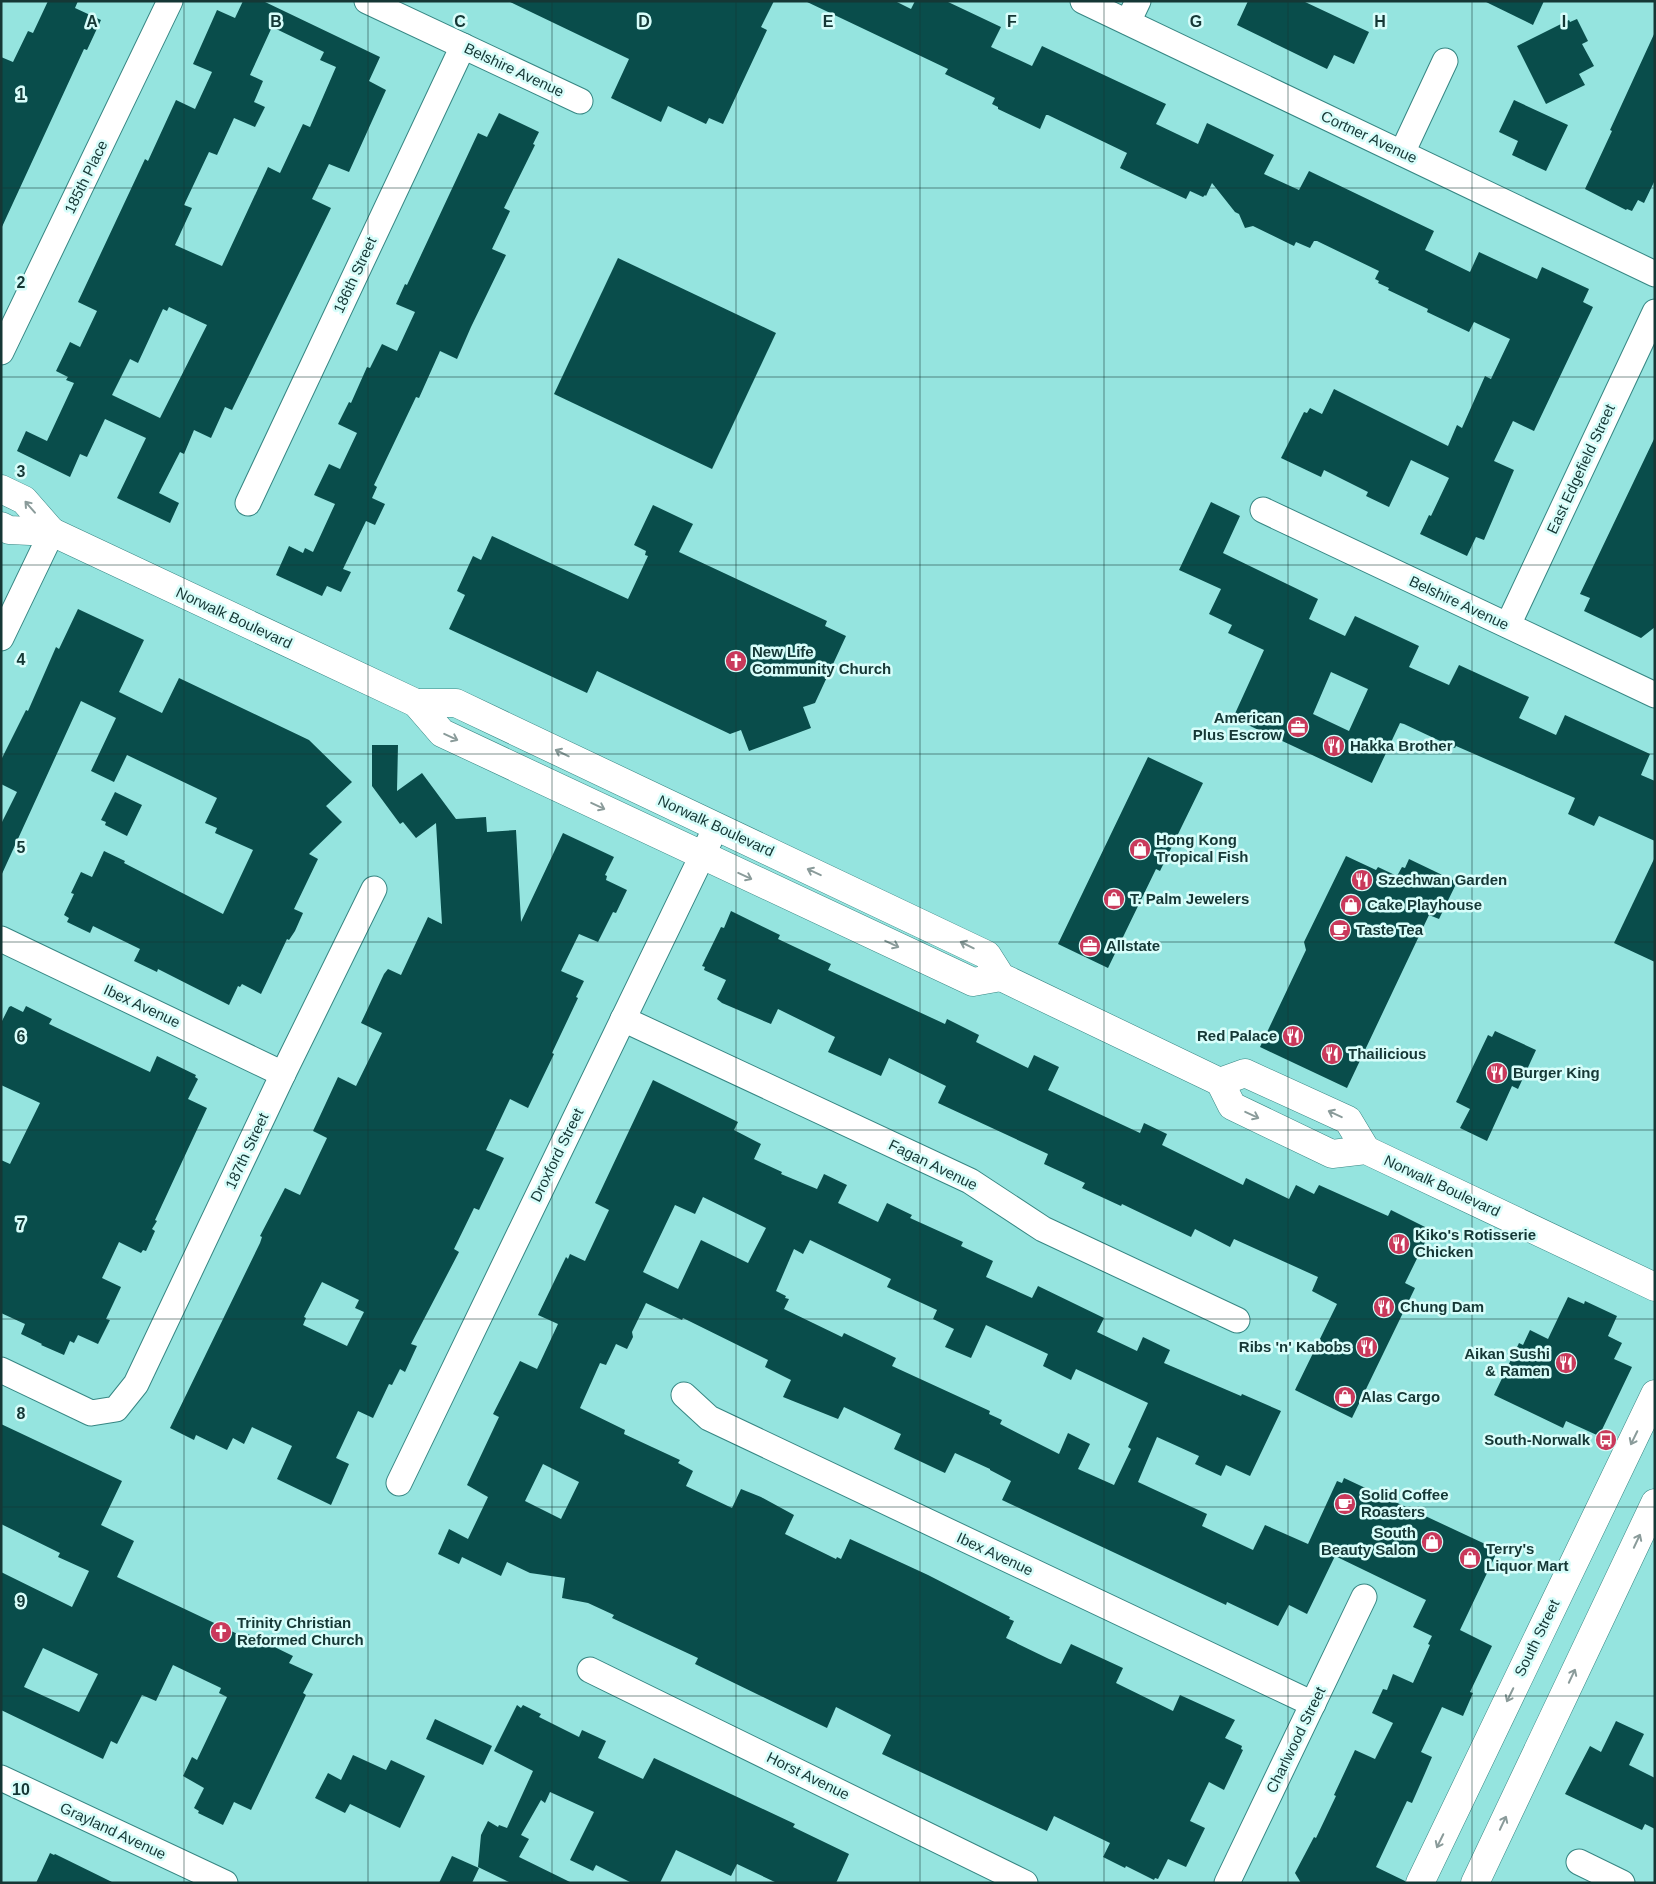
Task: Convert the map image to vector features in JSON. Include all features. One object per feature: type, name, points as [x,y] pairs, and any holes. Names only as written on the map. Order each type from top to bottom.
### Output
[{"type":"main road","name":"Norwalk Boulevard","points":[[1,489],[24,500],[52,532]]},
{"type":"main road","name":"Norwalk Boulevard","points":[[1,526],[9,530],[52,532],[416,703],[442,733],[973,982],[1001,977],[987,955],[859,892],[716,827],[456,702],[416,703]]},
{"type":"main road","points":[[1001,977],[1220,1082]]},
{"type":"main road","name":"Norwalk Boulevard","points":[[1366,1150],[1348,1120],[1245,1073],[1220,1082],[1232,1106],[1332,1154],[1366,1150],[1655,1287]]},
{"type":"main road","name":"South Street","points":[[1420,1883],[1655,1394]]},
{"type":"main road","points":[[1475,1883],[1655,1502]]},
{"type":"street","name":"185th Place","points":[[1,352],[170,1]]},
{"type":"street","name":"Belshire Avenue","points":[[367,1],[580,101]]},
{"type":"street","name":"Cortner Avenue","points":[[1083,1],[1133,12],[1402,152],[1655,274]]},
{"type":"street","name":"186th Street","points":[[248,503],[463,46]]},
{"type":"street","points":[[1402,152],[1445,61]]},
{"type":"street","name":"East Edgefield Street","points":[[1508,626],[1655,312]]},
{"type":"street","name":"Belshire Avenue","points":[[1263,510],[1655,695]]},
{"type":"street","points":[[1,638],[52,532]]},
{"type":"street","name":"Droxford Street","points":[[399,1483],[716,827]]},
{"type":"street","name":"187th Street","points":[[1,1370],[91,1412],[116,1410],[136,1384],[283,1074],[374,889]]},
{"type":"street","name":"Ibex Avenue","points":[[1,939],[283,1074]]},
{"type":"street","name":"Fagan Avenue","points":[[623,1019],[970,1181],[1042,1229],[1237,1320]]},
{"type":"street","name":"Ibex Avenue","points":[[684,1395],[709,1418],[1313,1704]]},
{"type":"street","name":"Charlwood Street","points":[[1228,1883],[1364,1597]]},
{"type":"street","name":"Horst Avenue","points":[[590,1670],[1025,1883]]},
{"type":"street","name":"Grayland Avenue","points":[[1,1778],[225,1883]]},
{"type":"street","points":[[1579,1862],[1622,1883]]},
{"type":"building","points":[[48,1],[78,1],[75,8],[101,20],[87,50],[84,49],[1,229],[1,57],[13,62],[28,31],[33,33]]},
{"type":"building","points":[[243,1],[263,1],[380,57],[369,81],[386,90],[349,172],[329,164],[312,199],[331,208],[232,410],[225,407],[211,438],[194,430],[184,454],[180,452],[159,493],[179,503],[170,523],[117,498],[146,438],[105,419],[87,457],[80,454],[70,477],[17,451],[26,431],[47,441],[74,383],[66,380],[68,377],[56,371],[70,342],[80,347],[97,311],[78,302],[145,159],[148,161],[176,100],[195,109],[212,72],[193,64],[217,10],[235,18]],"holes":[[[272,27],[324,52],[320,60],[336,67],[310,127],[303,124],[280,173],[268,167],[222,266],[175,245],[192,208],[184,205],[209,152],[217,155],[234,118],[255,127],[265,107],[254,102],[263,81],[250,75]],[[169,307],[207,325],[160,418],[112,395],[130,359],[138,363],[163,309],[167,311]]]},
{"type":"building","points":[[508,1],[774,1],[761,27],[767,30],[723,124],[709,118],[706,124],[668,106],[661,122],[611,98],[629,59]]},
{"type":"building","points":[[805,1],[895,1],[911,9],[915,1],[946,1],[1001,27],[991,47],[1032,66],[1042,46],[1166,104],[1156,124],[1198,144],[1207,123],[1274,155],[1264,174],[1299,190],[1309,171],[1434,231],[1425,250],[1470,272],[1479,252],[1537,279],[1542,267],[1589,289],[1583,302],[1593,307],[1534,431],[1513,421],[1494,461],[1514,470],[1484,540],[1476,537],[1467,556],[1420,534],[1449,478],[1411,460],[1389,507],[1366,496],[1368,492],[1324,470],[1321,477],[1281,458],[1304,412],[1307,413],[1310,408],[1322,414],[1334,389],[1448,446],[1457,425],[1462,428],[1485,376],[1491,379],[1510,339],[1474,322],[1469,332],[1427,312],[1428,309],[1388,290],[1389,288],[1378,283],[1379,281],[1375,279],[1379,271],[1317,241],[1314,241],[1310,248],[1296,242],[1294,246],[1253,226],[1245,228],[1239,214],[1235,212],[1212,183],[1206,196],[1203,197],[1190,191],[1186,199],[1120,168],[1127,153],[1048,115],[1046,115],[1040,129],[998,109],[998,107],[992,104],[995,98],[945,74],[948,69]]},
{"type":"building","points":[[1248,1],[1303,1],[1369,32],[1354,64],[1334,55],[1327,69],[1237,25]]},
{"type":"building","points":[[1484,1],[1544,1],[1533,25]]},
{"type":"building","points":[[1577,19],[1588,41],[1582,44],[1594,66],[1579,74],[1585,85],[1546,104],[1517,46],[1569,20],[1570,22]]},
{"type":"building","points":[[1655,32],[1655,180],[1644,203],[1638,200],[1632,211],[1626,210],[1585,189]]},
{"type":"building","points":[[1514,100],[1568,125],[1546,171],[1512,155],[1518,141],[1499,132]]},
{"type":"building","points":[[499,113],[539,132],[533,144],[535,145],[504,208],[510,211],[492,249],[506,255],[457,359],[440,351],[419,398],[416,397],[374,485],[377,487],[372,498],[385,504],[375,525],[366,521],[343,569],[351,572],[341,592],[327,586],[322,596],[276,575],[289,546],[303,553],[305,548],[313,552],[335,504],[314,495],[329,464],[340,469],[357,433],[338,424],[349,402],[351,403],[367,367],[370,368],[382,344],[397,351],[415,312],[396,304],[405,284],[407,285],[478,133],[487,137]]},
{"type":"building","points":[[618,258],[776,333],[712,469],[554,394]]},
{"type":"building","points":[[1655,437],[1655,627],[1641,638],[1584,611],[1590,598],[1580,594]]},
{"type":"building","points":[[1211,502],[1240,516],[1223,553],[1318,599],[1309,619],[1345,636],[1355,616],[1419,646],[1409,667],[1449,685],[1459,665],[1529,697],[1519,718],[1556,735],[1565,715],[1650,754],[1641,775],[1655,781],[1655,841],[1599,816],[1594,826],[1568,814],[1575,798],[1456,746],[1455,748],[1404,724],[1400,723],[1372,783],[1233,718],[1264,650],[1228,633],[1232,625],[1209,614],[1221,589],[1179,570]],"holes":[[[1331,672],[1368,689],[1349,731],[1313,714]]]},
{"type":"building","points":[[653,505],[693,524],[679,552],[827,621],[825,626],[846,636],[815,703],[803,707],[811,728],[749,751],[741,730],[730,734],[597,671],[587,693],[449,629],[465,595],[457,591],[473,556],[481,560],[492,536],[628,599],[648,556],[645,555],[646,551],[634,545]]},
{"type":"building","points":[[78,609],[144,640],[119,692],[162,713],[179,678],[309,740],[352,782],[326,806],[342,822],[309,854],[318,859],[294,909],[303,913],[295,931],[289,940],[287,939],[261,994],[242,984],[240,987],[238,986],[229,1005],[158,969],[157,972],[134,961],[140,949],[93,926],[90,933],[67,922],[69,918],[64,915],[74,894],[71,893],[81,872],[92,877],[104,851],[223,914],[253,850],[215,833],[217,828],[205,823],[217,798],[127,755],[114,782],[91,771],[116,718],[81,701],[1,876],[1,824],[17,792],[1,784],[1,760],[26,710],[28,711],[56,647],[59,649]]},
{"type":"building","points":[[372,745],[398,745],[397,791],[422,773],[456,819],[486,817],[487,832],[516,830],[521,922],[563,833],[614,857],[605,875],[607,876],[606,880],[627,890],[616,913],[613,912],[598,942],[579,934],[561,971],[584,981],[552,1053],[554,1054],[528,1108],[510,1099],[486,1150],[504,1158],[479,1210],[474,1208],[454,1249],[459,1252],[411,1344],[417,1346],[405,1372],[400,1369],[392,1385],[389,1384],[373,1418],[358,1411],[336,1458],[349,1464],[331,1505],[277,1479],[292,1446],[252,1427],[244,1444],[233,1438],[227,1450],[196,1435],[194,1440],[170,1428],[260,1243],[262,1237],[260,1236],[285,1188],[300,1195],[327,1138],[313,1131],[338,1077],[356,1086],[382,1033],[361,1023],[384,974],[388,969],[401,975],[428,917],[442,924],[436,823],[416,838],[403,822],[400,824],[372,786]],"holes":[[[322,1282],[359,1300],[355,1308],[364,1312],[347,1346],[303,1325],[306,1318],[304,1317]]]},
{"type":"building","points":[[1148,757],[1203,783],[1160,871],[1156,869],[1108,968],[1058,944]]},
{"type":"building","points":[[115,792],[142,805],[127,836],[105,825],[106,822],[101,820]]},
{"type":"building","points":[[1346,856],[1376,870],[1378,867],[1397,876],[1402,867],[1405,868],[1409,859],[1457,882],[1439,919],[1429,915],[1347,1088],[1260,1047],[1306,950],[1304,942]]},
{"type":"building","points":[[1655,857],[1655,962],[1614,943]]},
{"type":"building","points":[[731,911],[780,935],[778,939],[831,964],[828,970],[945,1024],[947,1019],[979,1035],[976,1042],[1028,1068],[1034,1055],[1059,1067],[1048,1090],[1140,1133],[1144,1123],[1167,1134],[1162,1145],[1243,1185],[1246,1178],[1289,1199],[1296,1185],[1314,1194],[1319,1185],[1388,1216],[1391,1210],[1431,1230],[1405,1283],[1415,1288],[1352,1418],[1295,1390],[1337,1304],[1312,1291],[1318,1277],[1234,1239],[1230,1247],[1195,1229],[1191,1237],[1122,1204],[1121,1206],[1082,1188],[1085,1183],[1044,1164],[1048,1154],[938,1103],[946,1086],[889,1058],[881,1076],[828,1052],[835,1037],[778,1009],[771,1024],[722,1003],[717,999],[726,980],[704,970],[705,967],[702,966],[721,927],[724,928]]},
{"type":"building","points":[[11,1006],[23,1012],[26,1006],[52,1019],[49,1024],[150,1072],[157,1056],[196,1075],[195,1077],[198,1079],[188,1099],[207,1108],[155,1220],[157,1221],[152,1229],[155,1231],[146,1251],[143,1250],[141,1253],[119,1242],[102,1278],[121,1287],[106,1319],[110,1320],[98,1344],[78,1335],[74,1343],[70,1341],[64,1355],[21,1334],[25,1324],[1,1313],[1,1160],[10,1164],[40,1103],[1,1085],[1,1023]]},
{"type":"building","name":"Burger King","points":[[1495,1031],[1536,1050],[1518,1089],[1512,1086],[1487,1141],[1460,1128],[1470,1109],[1456,1102],[1488,1035],[1492,1037]]},
{"type":"building","points":[[653,1080],[738,1122],[734,1130],[761,1144],[754,1159],[782,1172],[781,1174],[817,1189],[824,1174],[847,1185],[838,1203],[878,1222],[887,1203],[912,1215],[910,1218],[963,1242],[961,1246],[993,1261],[986,1277],[1032,1298],[1038,1286],[1104,1318],[1097,1332],[1137,1351],[1143,1337],[1170,1350],[1164,1363],[1281,1411],[1250,1476],[1226,1465],[1221,1476],[1195,1464],[1199,1456],[1157,1437],[1138,1482],[1207,1514],[1202,1526],[1253,1550],[1265,1525],[1308,1544],[1337,1481],[1342,1483],[1344,1478],[1498,1550],[1460,1630],[1492,1646],[1470,1692],[1473,1693],[1463,1716],[1442,1707],[1421,1752],[1432,1757],[1412,1803],[1407,1801],[1376,1867],[1405,1881],[1405,1883],[1301,1883],[1295,1873],[1314,1837],[1316,1838],[1355,1750],[1375,1759],[1393,1723],[1372,1713],[1383,1689],[1387,1690],[1393,1674],[1413,1683],[1430,1645],[1428,1644],[1432,1636],[1413,1627],[1426,1600],[1335,1556],[1307,1614],[1289,1605],[1278,1626],[1227,1602],[1226,1605],[1002,1500],[1011,1481],[990,1469],[955,1453],[945,1473],[894,1449],[901,1434],[844,1407],[838,1419],[783,1397],[791,1380],[765,1367],[768,1360],[683,1318],[682,1320],[646,1303],[632,1332],[633,1337],[627,1349],[616,1344],[606,1365],[600,1363],[580,1408],[625,1430],[624,1434],[680,1460],[678,1463],[693,1471],[686,1486],[732,1508],[741,1489],[761,1497],[794,1515],[785,1534],[836,1559],[837,1557],[841,1559],[850,1539],[928,1575],[1010,1617],[1009,1619],[1014,1621],[1006,1638],[1049,1659],[1061,1664],[1071,1644],[1123,1668],[1116,1683],[1173,1711],[1180,1695],[1235,1720],[1225,1738],[1242,1746],[1241,1749],[1243,1750],[1224,1790],[1209,1782],[1190,1821],[1205,1828],[1186,1867],[1168,1859],[1158,1879],[1155,1878],[1154,1880],[1126,1866],[1125,1868],[1103,1857],[1110,1843],[1054,1816],[1047,1831],[882,1754],[891,1735],[836,1707],[827,1728],[695,1664],[698,1658],[612,1618],[614,1615],[588,1603],[562,1598],[565,1578],[530,1573],[507,1562],[501,1576],[462,1557],[459,1564],[438,1554],[449,1529],[468,1539],[488,1497],[467,1485],[499,1417],[493,1414],[520,1361],[537,1369],[558,1324],[538,1315],[566,1257],[568,1259],[570,1254],[585,1261],[609,1210],[595,1203]],"holes":[[[703,1197],[766,1228],[748,1263],[701,1240],[678,1289],[643,1272],[675,1205],[695,1214]],[[810,1240],[891,1279],[887,1287],[937,1310],[933,1319],[954,1329],[945,1347],[971,1358],[986,1325],[1048,1354],[1043,1366],[1071,1380],[1076,1369],[1148,1403],[1128,1447],[1131,1449],[1114,1485],[1078,1469],[1090,1444],[1068,1433],[1059,1454],[1000,1424],[1002,1420],[989,1414],[990,1411],[892,1366],[896,1358],[844,1333],[842,1337],[784,1309],[789,1299],[776,1291],[794,1249],[803,1254]],[[543,1464],[579,1482],[561,1519],[525,1501]]]},
{"type":"building","name":"Aikan Sushi & Ramen","points":[[1568,1297],[1584,1304],[1585,1301],[1617,1316],[1608,1336],[1622,1343],[1614,1359],[1632,1367],[1599,1436],[1566,1421],[1563,1428],[1494,1395],[1519,1343],[1523,1345],[1530,1330],[1548,1339]]},
{"type":"building","points":[[1,1424],[122,1481],[101,1525],[134,1541],[117,1577],[246,1638],[248,1634],[293,1656],[289,1663],[313,1674],[303,1693],[306,1695],[251,1810],[234,1802],[223,1825],[198,1813],[199,1811],[194,1808],[204,1788],[183,1776],[192,1757],[197,1760],[227,1697],[219,1693],[221,1688],[173,1665],[156,1701],[142,1695],[117,1744],[111,1741],[103,1759],[1,1710],[1,1572],[72,1607],[89,1571],[58,1557],[60,1553],[1,1524]],"holes":[[[43,1648],[98,1674],[79,1712],[24,1687]]]},
{"type":"building","points":[[517,1705],[521,1708],[523,1705],[541,1714],[539,1717],[579,1737],[582,1730],[606,1741],[598,1758],[643,1779],[654,1758],[795,1824],[793,1827],[849,1854],[836,1883],[777,1883],[737,1864],[731,1876],[676,1850],[660,1883],[632,1883],[596,1865],[593,1871],[570,1860],[594,1812],[550,1792],[545,1803],[541,1800],[521,1835],[529,1839],[519,1857],[572,1883],[511,1883],[478,1867],[481,1835],[488,1821],[498,1827],[499,1825],[507,1828],[533,1771],[494,1751]]},
{"type":"building","points":[[435,1719],[492,1746],[483,1765],[426,1739]]},
{"type":"building","points":[[1616,1721],[1644,1734],[1629,1765],[1655,1778],[1655,1829],[1645,1824],[1642,1830],[1565,1794],[1590,1746],[1601,1752]]},
{"type":"building","points":[[353,1755],[386,1770],[391,1760],[425,1776],[400,1828],[350,1804],[345,1813],[315,1798],[328,1773],[341,1780]]},
{"type":"building","points":[[50,1853],[55,1854],[114,1883],[36,1883]]},
{"type":"building","points":[[452,1856],[479,1868],[472,1883],[439,1883]]},
{"type":"place","name":"New Life Community Church","points":[[736,661]]},
{"type":"place","name":"American Plus Escrow","points":[[1298,727]]},
{"type":"place","name":"Hakka Brother","points":[[1334,746]]},
{"type":"place","name":"Hong Kong Tropical Fish","points":[[1140,849]]},
{"type":"place","name":"Szechwan Garden","points":[[1362,880]]},
{"type":"place","name":"T. Palm Jewelers","points":[[1114,899]]},
{"type":"place","name":"Cake Playhouse","points":[[1351,905]]},
{"type":"place","name":"Taste Tea","points":[[1340,930]]},
{"type":"place","name":"Allstate","points":[[1090,946]]},
{"type":"place","name":"Red Palace","points":[[1293,1036]]},
{"type":"place","name":"Thailicious","points":[[1332,1054]]},
{"type":"place","name":"Burger King","points":[[1497,1073]]},
{"type":"place","name":"Kiko's Rotisserie Chicken","points":[[1399,1244]]},
{"type":"place","name":"Chung Dam","points":[[1384,1307]]},
{"type":"place","name":"Ribs 'n' Kabobs","points":[[1367,1347]]},
{"type":"place","name":"Aikan Sushi & Ramen","points":[[1566,1363]]},
{"type":"place","name":"Alas Cargo","points":[[1345,1397]]},
{"type":"place","name":"South-Norwalk","points":[[1606,1440]]},
{"type":"place","name":"Solid Coffee Roasters","points":[[1345,1504]]},
{"type":"place","name":"South Beauty Salon","points":[[1432,1542]]},
{"type":"place","name":"Terry's Liquor Mart","points":[[1470,1558]]},
{"type":"place","name":"Trinity Christian Reformed Church","points":[[221,1632]]}]
